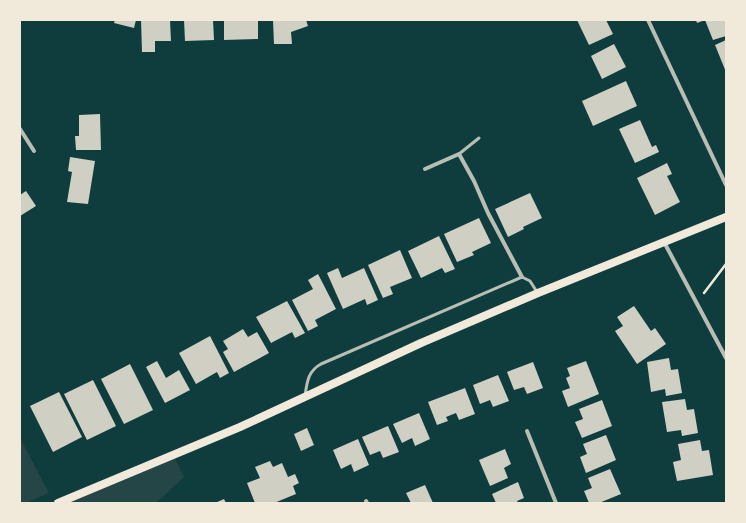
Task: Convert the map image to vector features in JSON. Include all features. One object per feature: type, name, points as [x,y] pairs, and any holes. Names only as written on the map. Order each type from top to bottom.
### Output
[{"type":"main road","points":[[58,503],[73,500],[240,427],[421,343],[538,293],[726,217]]},
{"type":"street","points":[[648,20],[726,185]]},
{"type":"street","points":[[20,129],[34,151]]},
{"type":"street","points":[[425,169],[459,154],[522,277]]},
{"type":"street","points":[[664,242],[726,358]]},
{"type":"street","points":[[527,431],[556,503]]},
{"type":"lane","points":[[459,154],[479,138]]},
{"type":"lane","points":[[305,398],[308,380],[314,368],[522,277],[530,281],[538,293]]},
{"type":"path","points":[[696,302],[726,264]]},
{"type":"shaded area","points":[[20,438],[49,493],[26,503],[20,503]]},
{"type":"shaded area","points":[[173,454],[184,477],[156,503],[58,503]]},
{"type":"building","points":[[115,20],[136,20],[134,28],[114,23]]},
{"type":"building","points":[[141,20],[170,20],[171,41],[155,41],[155,52],[142,52]]},
{"type":"building","points":[[184,20],[213,20],[214,40],[185,41]]},
{"type":"building","points":[[224,20],[258,20],[258,39],[224,40]]},
{"type":"building","points":[[273,20],[306,20],[308,26],[291,32],[292,44],[274,44]]},
{"type":"building","points":[[577,20],[606,20],[613,34],[589,45]]},
{"type":"building","points":[[696,20],[705,20],[697,23]]},
{"type":"building","points":[[705,20],[726,20],[726,36],[713,40]]},
{"type":"building","points":[[726,40],[726,72],[715,45]]},
{"type":"building","points":[[614,44],[626,67],[602,79],[591,56]]},
{"type":"building","points":[[626,81],[637,106],[593,126],[582,101]]},
{"type":"building","points":[[100,114],[101,150],[76,150],[75,136],[79,136],[79,115]]},
{"type":"building","points":[[640,120],[652,147],[656,145],[659,152],[635,163],[619,129]]},
{"type":"building","points":[[70,157],[95,161],[88,204],[67,202],[72,172],[68,171]]},
{"type":"building","points":[[667,163],[672,174],[667,176],[680,202],[655,215],[637,178]]},
{"type":"building","points":[[26,191],[36,206],[20,216],[20,195]]},
{"type":"building","points":[[530,193],[542,218],[523,227],[524,229],[508,237],[495,209]]},
{"type":"building","points":[[479,218],[491,243],[472,252],[474,255],[457,262],[444,234]]},
{"type":"building","points":[[439,236],[455,269],[445,273],[442,268],[421,278],[408,251]]},
{"type":"building","points":[[400,250],[412,278],[390,287],[393,294],[383,298],[368,265]]},
{"type":"building","points":[[338,268],[342,278],[364,268],[378,300],[367,305],[365,299],[343,309],[327,273]]},
{"type":"building","points":[[318,274],[336,309],[315,320],[318,326],[308,331],[292,300],[313,289],[308,280]]},
{"type":"building","points":[[287,301],[305,333],[295,338],[292,332],[271,343],[256,317]]},
{"type":"building","points":[[634,306],[651,331],[655,328],[666,344],[637,364],[615,331],[623,326],[617,317]]},
{"type":"building","points":[[243,329],[248,337],[257,332],[269,353],[234,372],[223,352],[228,349],[223,341]]},
{"type":"building","points":[[210,336],[229,373],[220,378],[217,372],[196,384],[179,353]]},
{"type":"building","points":[[669,358],[671,370],[678,369],[682,393],[666,396],[665,389],[651,392],[647,362]]},
{"type":"building","points":[[157,361],[166,378],[179,370],[190,390],[165,403],[146,367]]},
{"type":"building","points":[[586,361],[599,394],[568,407],[562,391],[570,388],[566,378],[570,376],[567,368]]},
{"type":"building","points":[[533,362],[543,388],[527,394],[524,387],[514,390],[507,372]]},
{"type":"building","points":[[130,364],[153,410],[124,424],[101,379]]},
{"type":"building","points":[[498,375],[509,401],[493,407],[490,400],[480,404],[473,385]]},
{"type":"building","points":[[93,380],[116,426],[87,440],[64,394]]},
{"type":"building","points":[[465,388],[475,414],[459,420],[456,413],[446,417],[448,421],[437,425],[428,402]]},
{"type":"building","points":[[59,392],[82,437],[53,452],[30,406]]},
{"type":"building","points":[[685,399],[687,410],[694,409],[698,433],[682,436],[681,430],[667,432],[662,402]]},
{"type":"building","points":[[602,400],[612,426],[582,438],[575,422],[583,419],[579,409]]},
{"type":"building","points":[[419,413],[430,439],[415,446],[412,438],[402,443],[393,424]]},
{"type":"building","points":[[388,426],[399,452],[383,458],[380,451],[370,455],[362,437]]},
{"type":"building","points":[[307,428],[314,445],[301,451],[294,434]]},
{"type":"building","points":[[606,435],[616,460],[586,473],[580,457],[587,454],[583,444]]},
{"type":"building","points":[[358,439],[369,465],[354,472],[351,464],[341,469],[333,450]]},
{"type":"building","points":[[700,440],[702,451],[709,450],[713,475],[677,481],[673,462],[681,460],[678,444]]},
{"type":"building","points":[[505,449],[511,464],[504,468],[508,478],[490,486],[479,460]]},
{"type":"building","points":[[270,461],[273,467],[282,463],[288,477],[295,474],[299,483],[293,486],[296,494],[274,503],[255,503],[247,483],[260,478],[255,467]]},
{"type":"building","points":[[610,469],[621,494],[599,503],[589,503],[584,491],[592,488],[588,478]]},
{"type":"building","points":[[518,482],[524,498],[517,501],[518,503],[496,503],[492,494]]},
{"type":"building","points":[[425,485],[433,503],[411,503],[406,493]]},
{"type":"building","points":[[224,499],[226,503],[215,503]]}]
